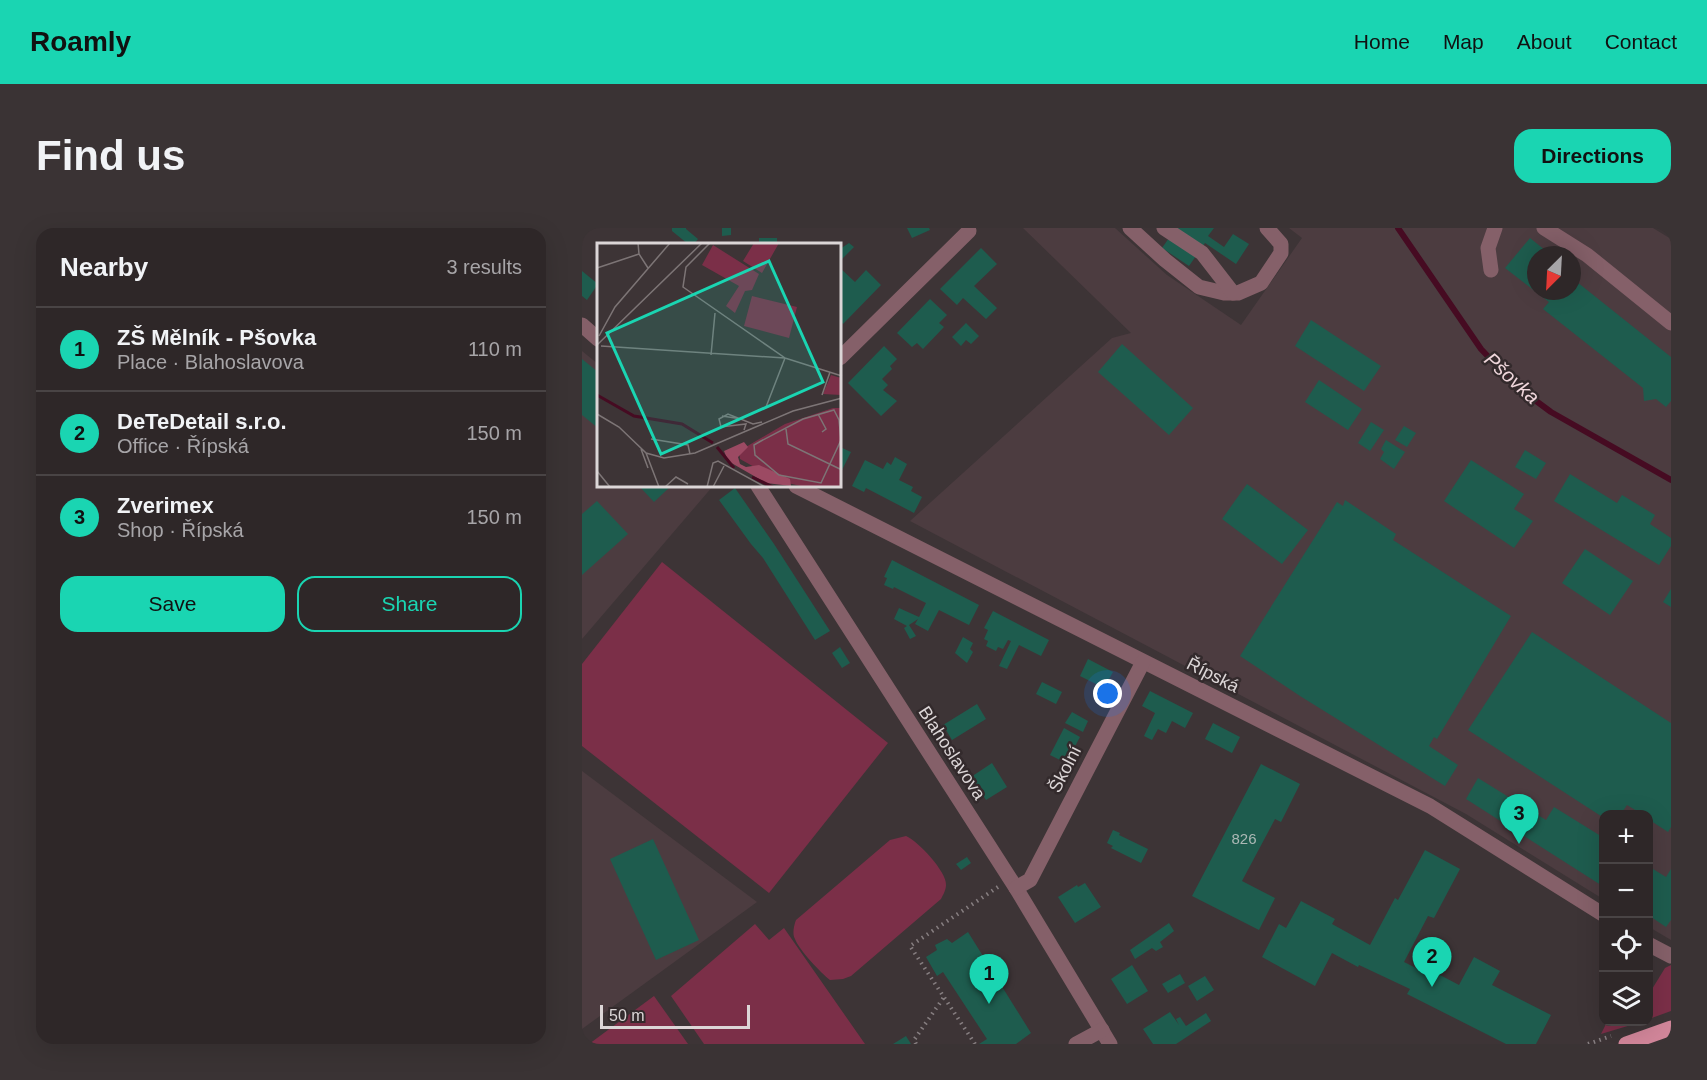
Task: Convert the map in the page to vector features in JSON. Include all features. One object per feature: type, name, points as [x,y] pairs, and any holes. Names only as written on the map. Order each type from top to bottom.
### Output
[{"type":"main road","points":[[1626,1044],[1671,1028]]},
{"type":"street","points":[[1130,228],[1199,287],[1224,293],[1249,290],[1261,283],[1281,253],[1281,244],[1267,228]]},
{"type":"street","points":[[1164,228],[1202,253],[1233,293]]},
{"type":"street","points":[[1491,270],[1488,248],[1495,228]]},
{"type":"street","points":[[1544,228],[1587,255],[1671,322]]},
{"type":"street","points":[[842,356],[969,231]]},
{"type":"street","points":[[582,325],[597,338]]},
{"type":"street","name":"Blahoslavova","points":[[759,488],[1016,888],[1110,1044]]},
{"type":"street","name":"Řípská","points":[[800,488],[1430,806],[1599,912]]},
{"type":"street","name":"Školní","points":[[1016,888],[1030,880],[1143,662]]},
{"type":"street","points":[[1653,947],[1671,956]]},
{"type":"street","points":[[1076,1044],[1102,1030]]},
{"type":"path","points":[[975,1044],[910,946],[999,886]]},
{"type":"path","points":[[916,1044],[914,1040],[944,997]]},
{"type":"shaded area","points":[[1023,228],[1115,228],[1167,275],[1241,325],[1302,238],[1289,228],[1653,228],[1671,239],[1671,940],[1653,929],[1653,810],[1599,810],[1599,897],[1466,814],[910,521],[1112,338],[1131,333]]},
{"type":"shaded area","points":[[582,351],[597,363],[597,488],[711,488],[582,639]]},
{"type":"shaded area","points":[[662,562],[888,743],[769,893],[582,746],[582,664]]},
{"type":"shaded area","points":[[582,771],[757,902],[582,1029]]},
{"type":"shaded area","points":[[906,836],[924,850],[942,873],[946,885],[941,899],[851,976],[830,980],[797,944],[793,932],[796,920],[890,840]]},
{"type":"shaded area","points":[[755,924],[769,940],[784,928],[865,1044],[704,1044],[671,996]]},
{"type":"shaded area","points":[[1671,965],[1671,1011],[1653,1018],[1653,988],[1665,968]]},
{"type":"shaded area","points":[[654,996],[688,1044],[589,1044]]},
{"type":"shaded area","points":[[1605,1026],[1628,1026],[1601,1034]]},
{"type":"building","points":[[672,228],[686,228],[698,239],[695,243],[687,243],[672,231]]},
{"type":"building","points":[[722,228],[731,228],[731,235],[722,236]]},
{"type":"building","points":[[907,228],[929,228],[930,230],[912,238]]},
{"type":"building","points":[[1176,228],[1214,228],[1208,236],[1224,247],[1233,234],[1249,244],[1236,264],[1205,243],[1189,266],[1162,248]]},
{"type":"building","points":[[759,238],[777,238],[777,243],[759,243]]},
{"type":"building","points":[[1530,238],[1540,246],[1527,246],[1527,285],[1505,268]]},
{"type":"building","points":[[849,243],[854,247],[842,259],[842,248]]},
{"type":"building","points":[[981,248],[997,264],[974,286],[997,308],[986,319],[963,298],[957,305],[940,289]]},
{"type":"building","points":[[842,270],[855,282],[866,270],[881,285],[843,324]]},
{"type":"building","points":[[582,271],[597,285],[587,300],[582,296]]},
{"type":"building","points":[[1581,285],[1671,357],[1671,401],[1666,407],[1656,399],[1644,401],[1643,388],[1543,309],[1549,302],[1546,300],[1581,300]]},
{"type":"building","points":[[930,299],[947,315],[939,323],[944,327],[923,349],[917,343],[912,347],[897,333]]},
{"type":"building","points":[[1311,320],[1381,366],[1364,391],[1295,346]]},
{"type":"building","points":[[966,323],[979,336],[971,344],[966,340],[961,346],[952,337]]},
{"type":"building","points":[[1122,344],[1193,408],[1169,435],[1098,372]]},
{"type":"building","points":[[884,346],[897,359],[890,366],[892,369],[882,379],[888,385],[883,390],[897,401],[881,416],[848,383]]},
{"type":"building","points":[[582,359],[597,371],[597,427],[582,415]]},
{"type":"building","points":[[1319,380],[1362,409],[1348,430],[1305,402]]},
{"type":"building","points":[[1371,422],[1384,430],[1370,451],[1358,443]]},
{"type":"building","points":[[1404,426],[1416,433],[1407,447],[1395,440]]},
{"type":"building","points":[[1386,440],[1405,452],[1394,469],[1380,459],[1384,452],[1381,449]]},
{"type":"building","points":[[842,448],[851,452],[842,470]]},
{"type":"building","points":[[1525,450],[1546,463],[1536,479],[1515,467]]},
{"type":"building","points":[[895,457],[907,464],[899,480],[913,487],[911,491],[922,497],[914,513],[866,488],[864,492],[852,486],[865,460],[883,469],[887,462],[891,465]]},
{"type":"building","points":[[1471,460],[1524,494],[1514,509],[1533,521],[1514,548],[1444,501]]},
{"type":"building","points":[[1570,474],[1617,503],[1622,495],[1655,515],[1650,524],[1671,538],[1671,546],[1659,565],[1554,501]]},
{"type":"building","points":[[1247,484],[1308,530],[1282,564],[1222,519]]},
{"type":"building","points":[[641,488],[669,488],[654,502]]},
{"type":"building","points":[[735,488],[830,631],[815,640],[763,558],[719,500]]},
{"type":"building","points":[[1345,500],[1396,534],[1393,540],[1511,616],[1437,739],[1434,737],[1429,746],[1458,765],[1445,786],[1240,656],[1337,502],[1343,506]]},
{"type":"building","points":[[597,501],[628,534],[582,575],[582,514]]},
{"type":"building","points":[[1585,549],[1633,581],[1610,615],[1562,583]]},
{"type":"building","points":[[892,560],[979,605],[969,625],[939,610],[928,631],[915,624],[918,619],[909,625],[916,636],[910,639],[904,628],[907,626],[894,619],[899,608],[919,617],[926,603],[894,587],[893,589],[884,585],[887,578],[884,577]]},
{"type":"building","points":[[1671,589],[1671,607],[1663,602]]},
{"type":"building","points":[[993,611],[1049,640],[1041,656],[1019,645],[1007,669],[999,666],[1011,641],[1008,640],[1003,649],[998,647],[996,651],[986,646],[988,641],[984,639],[988,630],[984,628]]},
{"type":"building","points":[[1532,632],[1671,723],[1671,827],[1668,832],[1653,822],[1653,810],[1635,810],[1627,805],[1624,810],[1599,810],[1599,815],[1468,730]]},
{"type":"building","points":[[963,637],[973,643],[970,649],[973,652],[967,663],[955,653]]},
{"type":"building","points":[[840,647],[850,663],[842,668],[832,653]]},
{"type":"building","points":[[1088,659],[1113,672],[1104,688],[1080,676]]},
{"type":"building","points":[[1042,682],[1062,692],[1056,704],[1036,694]]},
{"type":"building","points":[[1150,691],[1193,713],[1185,728],[1172,721],[1166,733],[1158,729],[1152,740],[1144,736],[1155,713],[1142,706]]},
{"type":"building","points":[[977,704],[986,719],[952,740],[943,725]]},
{"type":"building","points":[[1072,712],[1088,721],[1083,732],[1065,723]]},
{"type":"building","points":[[1213,723],[1240,737],[1232,753],[1205,739]]},
{"type":"building","points":[[1064,728],[1080,737],[1066,763],[1050,755]]},
{"type":"building","points":[[992,763],[1007,787],[986,800],[971,777]]},
{"type":"building","points":[[1261,764],[1300,784],[1281,822],[1275,819],[1242,881],[1275,898],[1259,930],[1192,896]]},
{"type":"building","points":[[1478,778],[1546,820],[1554,807],[1599,835],[1599,884],[1466,799]]},
{"type":"building","points":[[1113,830],[1148,849],[1141,863],[1111,848],[1113,846],[1107,843]]},
{"type":"building","points":[[653,839],[699,940],[656,960],[610,859]]},
{"type":"building","points":[[1425,850],[1460,869],[1434,918],[1428,916],[1404,962],[1420,970],[1423,966],[1459,985],[1474,957],[1500,971],[1492,985],[1551,1015],[1536,1044],[1506,1044],[1407,994],[1410,989],[1359,965],[1358,967],[1332,953],[1315,986],[1262,957],[1279,924],[1286,928],[1301,901],[1335,919],[1332,924],[1370,945],[1395,898],[1398,900]]},
{"type":"building","points":[[967,857],[971,863],[961,870],[956,864]]},
{"type":"building","points":[[1653,869],[1666,877],[1671,869],[1671,920],[1666,927],[1653,918]]},
{"type":"building","points":[[1085,883],[1101,907],[1075,923],[1058,897],[1077,885],[1078,887]]},
{"type":"building","points":[[1169,923],[1174,931],[1160,942],[1163,947],[1156,951],[1152,948],[1135,959],[1130,950]]},
{"type":"building","points":[[968,932],[1031,1033],[1016,1044],[979,1044],[987,1039],[943,972],[937,976],[926,957],[937,950],[935,945],[947,939],[952,943]]},
{"type":"building","points":[[1132,965],[1148,991],[1127,1004],[1111,979]]},
{"type":"building","points":[[1180,974],[1185,983],[1168,993],[1162,984]]},
{"type":"building","points":[[1205,976],[1214,990],[1197,1001],[1188,986]]},
{"type":"building","points":[[1170,1012],[1179,1025],[1176,1019],[1180,1017],[1186,1026],[1206,1013],[1211,1021],[1176,1044],[1153,1044],[1143,1029]]},
{"type":"building","points":[[906,1036],[911,1044],[893,1044]]},
{"type":"waterway","name":"Pšovka","points":[[1398,228],[1481,349],[1516,386],[1551,412],[1671,480]]},
{"type":"place","name":"Zverimex","points":[[1519,844]]},
{"type":"place","name":"DeTeDetail s.r.o.","points":[[1432,987]]},
{"type":"place","name":"ZŠ Mělník - Pšovka","points":[[989,1004]]}]
